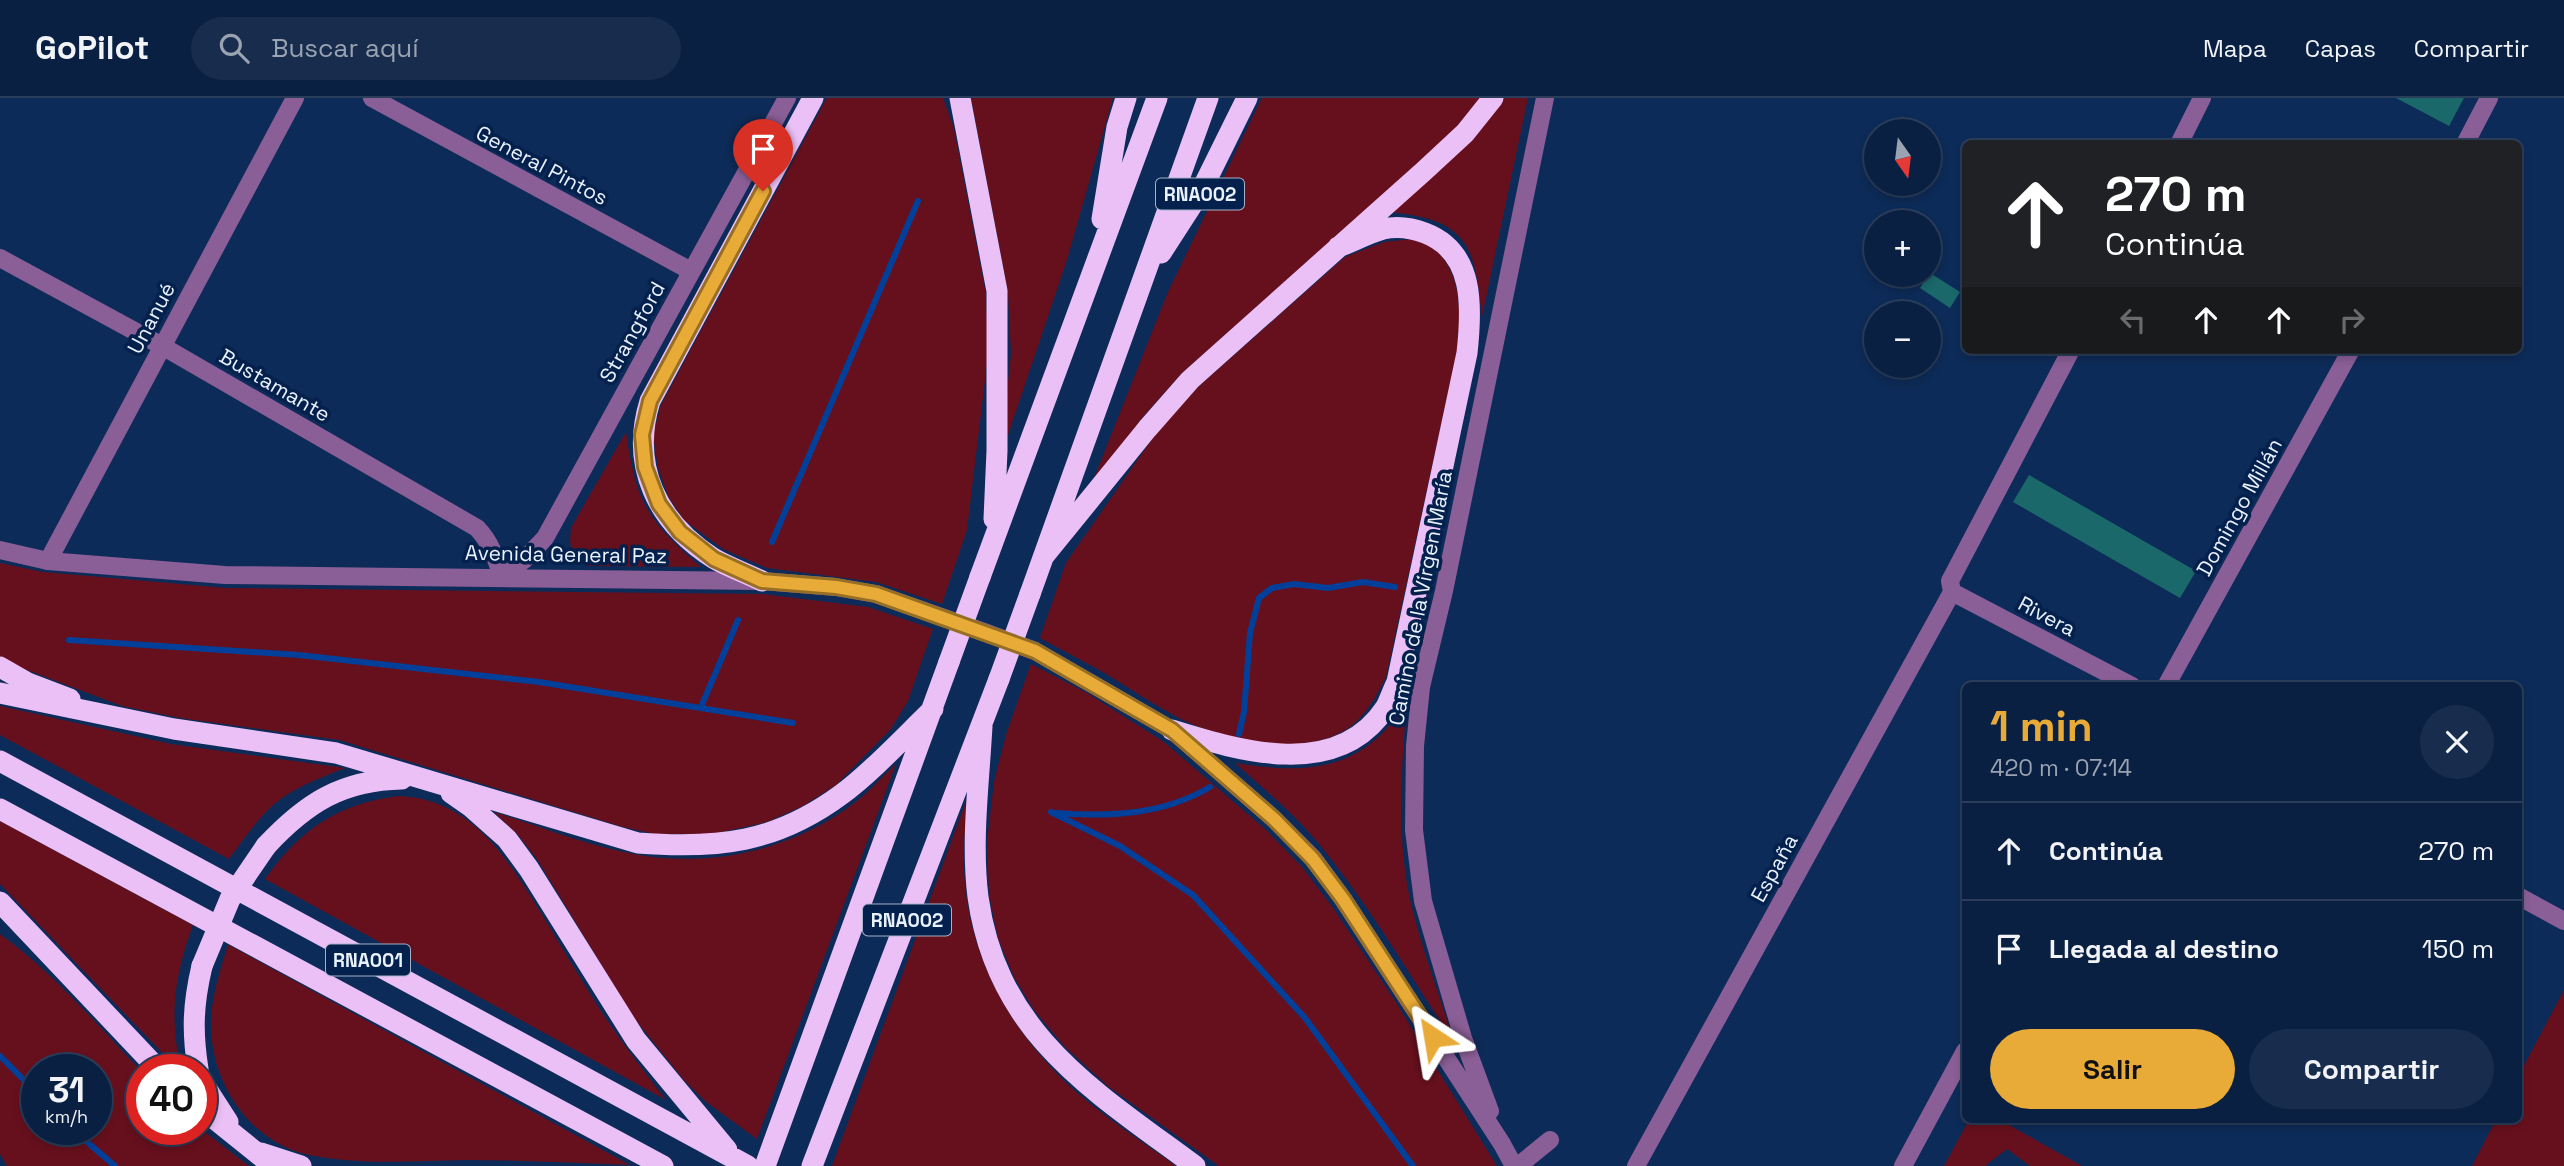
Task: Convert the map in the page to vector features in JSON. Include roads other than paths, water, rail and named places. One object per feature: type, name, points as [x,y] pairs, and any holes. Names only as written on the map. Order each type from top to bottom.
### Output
[{"type":"highway","points":[[762,581],[714,559],[680,532],[659,504],[645,467],[642,435],[650,401],[813,98]]},
{"type":"highway","points":[[960,98],[998,291],[998,451],[993,538]]},
{"type":"highway","name":"RNA002","points":[[1094,266],[1117,127],[1126,98]]},
{"type":"highway","name":"RNA002","points":[[765,1166],[993,538],[1157,98]]},
{"type":"highway","name":"RNA002","points":[[812,1166],[982,726],[1208,98]]},
{"type":"highway","name":"RNA002","points":[[1141,284],[1201,191],[1247,98]]},
{"type":"highway","points":[[1044,556],[1190,380],[1465,133],[1493,98]]},
{"type":"highway","points":[[1172,730],[1227,747],[1262,753],[1295,755],[1324,751],[1348,742],[1371,725],[1389,700],[1397,682],[1467,354],[1471,317],[1466,275],[1455,253],[1438,238],[1413,228],[1383,229],[1338,247]]},
{"type":"highway","points":[[0,667],[28,683],[121,719]]},
{"type":"highway","points":[[0,693],[174,730],[336,752],[638,843],[690,847],[737,842],[775,831],[808,817],[844,793],[933,709]]},
{"type":"highway","points":[[982,726],[976,849],[978,896],[988,942],[1001,977],[1023,1017],[1056,1056],[1096,1092],[1195,1166]]},
{"type":"highway","name":"RNA001","points":[[0,761],[742,1163]]},
{"type":"highway","points":[[196,1054],[194,1002],[202,966],[230,899],[265,846],[312,804],[340,790],[374,779],[430,781],[471,807],[507,839],[529,869],[636,1040],[742,1163]]},
{"type":"highway","name":"RNA001","points":[[0,808],[663,1166]]},
{"type":"highway","points":[[0,902],[144,1054]]},
{"type":"highway","points":[[0,914],[24,929]]},
{"type":"highway","points":[[217,1103],[246,1144],[301,1166]]},
{"type":"highway","points":[[217,1121],[273,1166]]},
{"type":"street","name":"Unanué","points":[[48,561],[295,98]]},
{"type":"street","name":"General Pintos","points":[[372,98],[691,271]]},
{"type":"street","name":"Strangford","points":[[502,577],[524,560],[545,538],[787,98]]},
{"type":"street","name":"Camino de la Virgen María","points":[[1502,1144],[1463,1038],[1423,901],[1414,830],[1415,746],[1421,687],[1444,591],[1545,98]]},
{"type":"street","points":[[2181,140],[2202,98]]},
{"type":"street","points":[[2467,140],[2490,98]]},
{"type":"street","name":"Bustamante","points":[[0,258],[162,345],[477,528],[493,550],[502,577]]},
{"type":"street","name":"España","points":[[1636,1166],[1951,586],[2069,354]]},
{"type":"street","name":"Domingo Millán","points":[[2168,682],[2349,354]]},
{"type":"street","points":[[619,403],[645,418]]},
{"type":"street","name":"Avenida General Paz","points":[[0,550],[48,561],[225,575],[762,581],[836,587],[876,594],[1035,651],[1172,730],[1274,819],[1313,859],[1343,899],[1516,1166]]},
{"type":"street","name":"Rivera","points":[[1951,586],[2125,682]]},
{"type":"street","points":[[1389,700],[1419,710]]},
{"type":"street","points":[[2522,899],[2564,921]]},
{"type":"street","points":[[1903,1166],[1962,1057]]},
{"type":"street","points":[[1516,1166],[1550,1140]]},
{"type":"waterway","points":[[772,542],[918,201]]},
{"type":"waterway","points":[[1239,734],[1244,712],[1250,633],[1259,598],[1272,588],[1294,584],[1328,588],[1363,582],[1395,587]]},
{"type":"waterway","points":[[701,707],[738,620]]},
{"type":"waterway","points":[[69,640],[299,655],[539,682],[793,723]]},
{"type":"waterway","points":[[1056,813],[1096,815],[1155,809],[1210,787]]},
{"type":"waterway","points":[[1051,812],[1120,846],[1193,895],[1305,1018],[1413,1166]]},
{"type":"waterway","points":[[0,1056],[21,1077]]},
{"type":"waterway","points":[[91,1145],[115,1166]]}]
